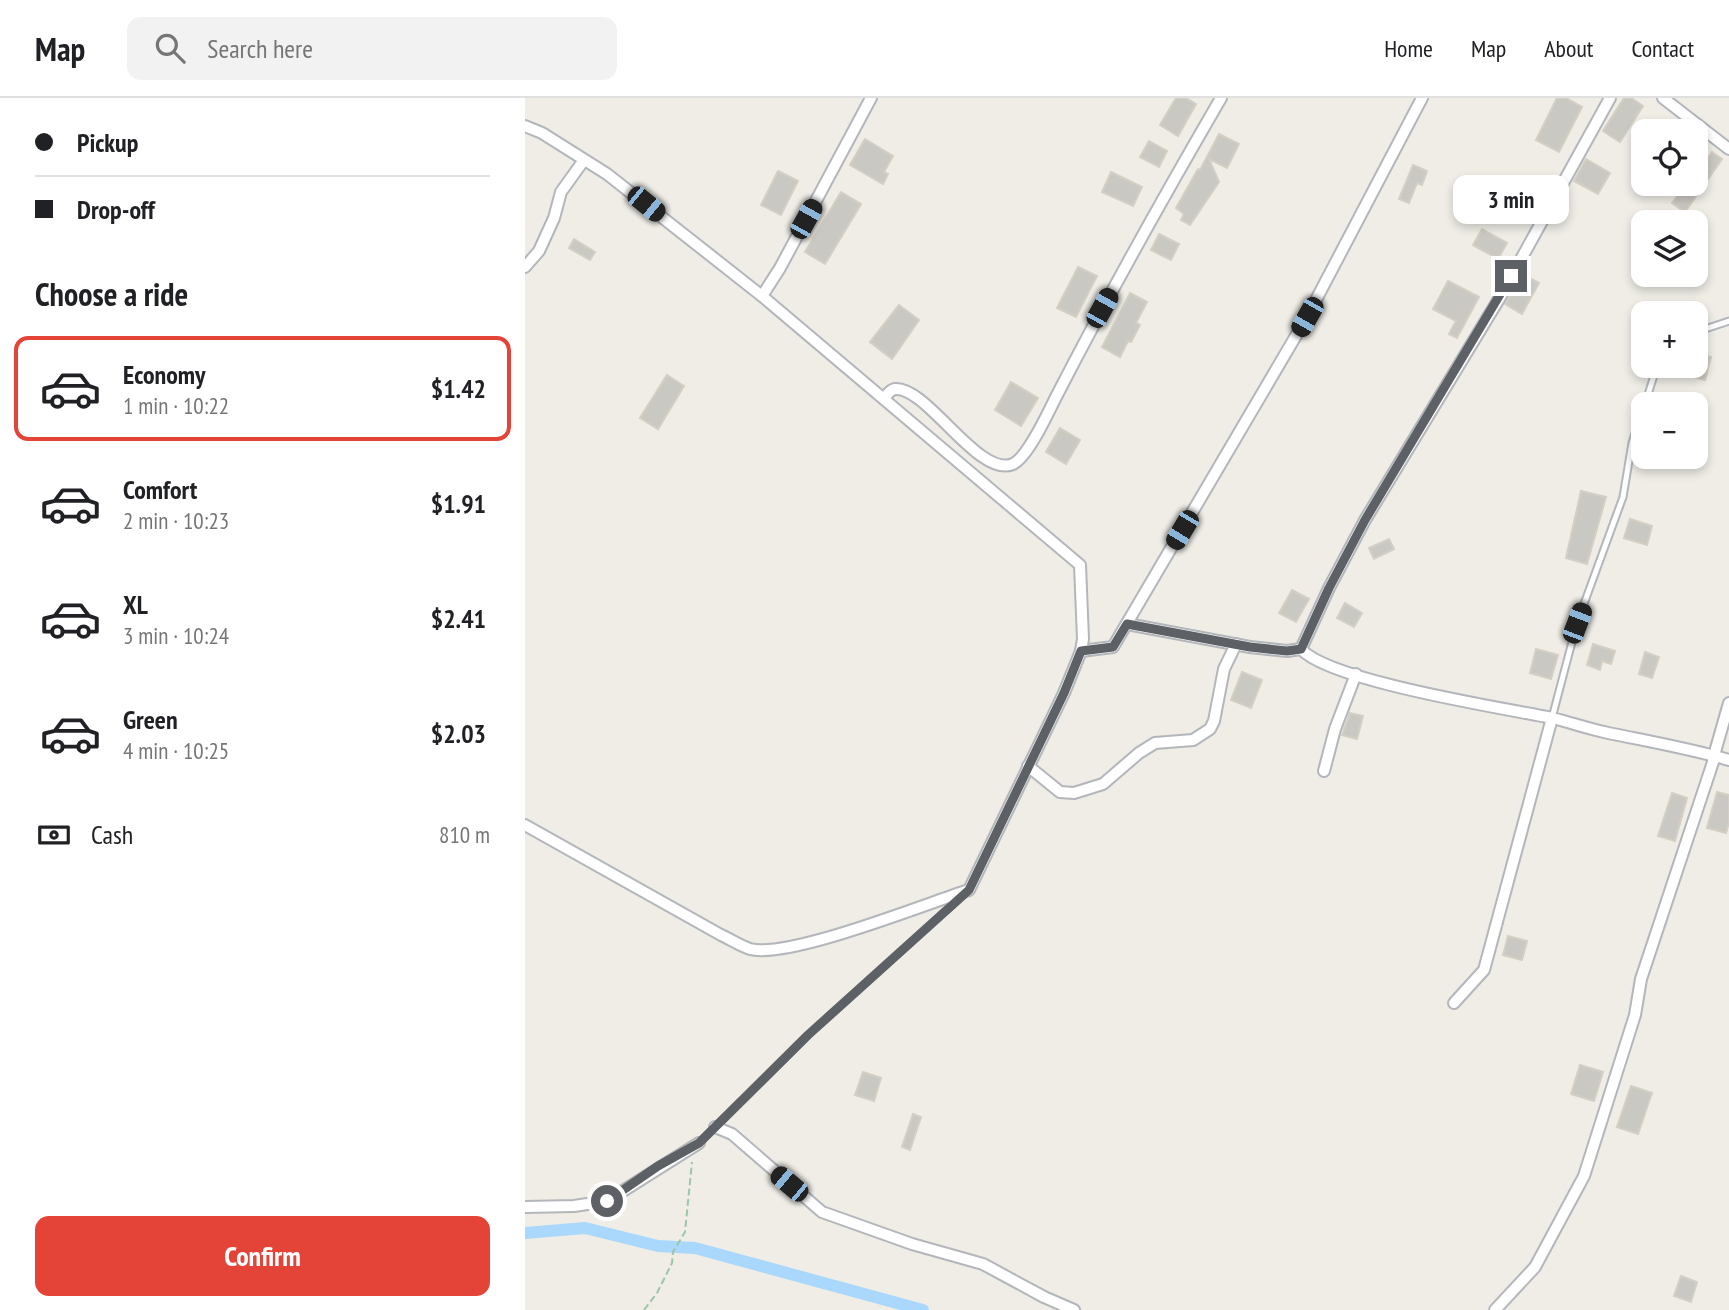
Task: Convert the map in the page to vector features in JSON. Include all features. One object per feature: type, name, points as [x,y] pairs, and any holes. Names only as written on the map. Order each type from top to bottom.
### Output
[{"type":"street","points":[[762,296],[780,268],[871,98]]},
{"type":"street","points":[[884,399],[890,391],[897,389],[905,392],[925,405],[980,454],[1005,466],[1015,463],[1047,415],[1102,308],[1221,98]]},
{"type":"street","points":[[1081,651],[1113,647],[1307,317],[1422,98]]},
{"type":"street","points":[[1301,649],[1365,520],[1499,299],[1611,98]]},
{"type":"street","points":[[1663,98],[1729,149]]},
{"type":"street","points":[[525,126],[607,174],[762,296],[1080,565],[1081,651],[969,890],[814,941],[775,949],[751,949],[721,935],[525,825]]},
{"type":"street","points":[[525,267],[539,251],[554,218],[561,192],[584,160]]},
{"type":"street","points":[[1127,624],[1236,644],[1287,651],[1301,649]]},
{"type":"street","points":[[1028,766],[1060,792],[1074,793],[1103,784],[1155,743],[1193,740],[1210,729],[1214,721],[1224,669],[1236,644]]},
{"type":"street","points":[[1301,649],[1324,665],[1356,674],[1729,760]]},
{"type":"street","points":[[1324,771],[1335,729],[1356,674]]},
{"type":"street","points":[[1495,1310],[1535,1267],[1584,1176],[1635,1015],[1641,979],[1714,757],[1729,703]]},
{"type":"street","points":[[1454,1003],[1484,970],[1552,718]]},
{"type":"street","points":[[715,1127],[732,1134],[822,1212],[912,1244],[983,1264],[1074,1310]]},
{"type":"street","points":[[525,1208],[574,1206],[607,1201],[658,1166],[699,1143]]},
{"type":"lane","points":[[1708,328],[1729,321]]},
{"type":"lane","points":[[1552,718],[1577,623],[1623,498],[1631,449]]},
{"type":"lane","points":[[699,1143],[808,1035],[969,890]]},
{"type":"path","points":[[644,1310],[657,1293],[672,1263],[677,1241],[685,1232],[693,1155],[699,1143]]},
{"type":"building","points":[[1176,98],[1186,98],[1196,104],[1178,136],[1160,125]]},
{"type":"building","points":[[1557,98],[1566,98],[1582,107],[1559,152],[1536,140]]},
{"type":"building","points":[[1624,98],[1631,98],[1643,106],[1635,119],[1631,119],[1631,125],[1620,142],[1603,131]]},
{"type":"building","points":[[1219,134],[1239,144],[1227,168],[1209,159],[1219,182],[1190,225],[1181,220],[1184,214],[1176,208]]},
{"type":"building","points":[[865,139],[893,156],[884,172],[888,174],[883,184],[850,165]]},
{"type":"building","points":[[1149,141],[1167,151],[1159,167],[1140,157]]},
{"type":"building","points":[[1712,152],[1722,159],[1708,179],[1708,158]]},
{"type":"building","points":[[1586,159],[1610,173],[1598,194],[1574,181]]},
{"type":"building","points":[[1413,165],[1427,171],[1422,185],[1417,183],[1409,203],[1399,199]]},
{"type":"building","points":[[778,171],[798,181],[781,215],[761,205]]},
{"type":"building","points":[[1111,172],[1142,187],[1133,206],[1102,192]]},
{"type":"building","points":[[841,192],[861,204],[825,264],[805,252]]},
{"type":"building","points":[[1677,196],[1696,196],[1686,210],[1672,203]]},
{"type":"building","points":[[1482,229],[1507,243],[1498,259],[1473,245]]},
{"type":"building","points":[[1159,234],[1179,244],[1171,260],[1151,250]]},
{"type":"building","points":[[574,239],[595,252],[590,260],[569,248]]},
{"type":"building","points":[[1078,267],[1097,276],[1076,317],[1057,308]]},
{"type":"building","points":[[1522,274],[1539,283],[1522,314],[1505,304]]},
{"type":"building","points":[[1448,281],[1479,297],[1457,338],[1449,334],[1456,321],[1433,309]]},
{"type":"building","points":[[1130,293],[1147,302],[1136,323],[1140,325],[1120,357],[1102,347]]},
{"type":"building","points":[[899,305],[919,320],[892,359],[870,342]]},
{"type":"building","points":[[667,375],[684,386],[658,429],[640,418]]},
{"type":"building","points":[[1011,382],[1038,398],[1021,426],[995,410]]},
{"type":"building","points":[[1060,428],[1080,440],[1066,464],[1046,452]]},
{"type":"building","points":[[1581,491],[1606,497],[1587,564],[1566,558]]},
{"type":"building","points":[[1630,519],[1652,526],[1647,545],[1624,538]]},
{"type":"building","points":[[1389,539],[1394,549],[1374,559],[1369,548]]},
{"type":"building","points":[[1292,590],[1309,599],[1296,622],[1279,613]]},
{"type":"building","points":[[1345,603],[1362,613],[1354,627],[1337,618]]},
{"type":"building","points":[[1593,644],[1615,651],[1611,664],[1602,661],[1600,670],[1587,665]]},
{"type":"building","points":[[1536,649],[1558,655],[1551,679],[1530,673]]},
{"type":"building","points":[[1645,652],[1659,657],[1652,678],[1639,674]]},
{"type":"building","points":[[1242,672],[1262,680],[1251,708],[1231,700]]},
{"type":"building","points":[[1350,713],[1363,716],[1357,739],[1342,735]]},
{"type":"building","points":[[1717,792],[1729,795],[1729,822],[1726,833],[1707,828]]},
{"type":"building","points":[[1672,793],[1687,798],[1675,841],[1658,836]]},
{"type":"building","points":[[1508,936],[1527,941],[1522,960],[1503,955]]},
{"type":"building","points":[[1580,1065],[1603,1072],[1594,1101],[1571,1094]]},
{"type":"building","points":[[863,1072],[881,1078],[874,1101],[855,1095]]},
{"type":"building","points":[[1631,1086],[1652,1093],[1638,1134],[1617,1127]]},
{"type":"building","points":[[913,1114],[921,1117],[910,1150],[902,1147]]},
{"type":"building","points":[[1681,1276],[1697,1282],[1691,1302],[1674,1296]]},
{"type":"waterway","points":[[525,1233],[585,1228],[658,1246],[695,1248],[923,1310]]},
{"type":"route","points":[[607,1201],[658,1166],[699,1143],[808,1035],[969,890],[1064,693],[1081,651],[1113,647],[1127,624],[1250,647],[1287,651],[1301,649],[1365,520],[1511,276]]}]
